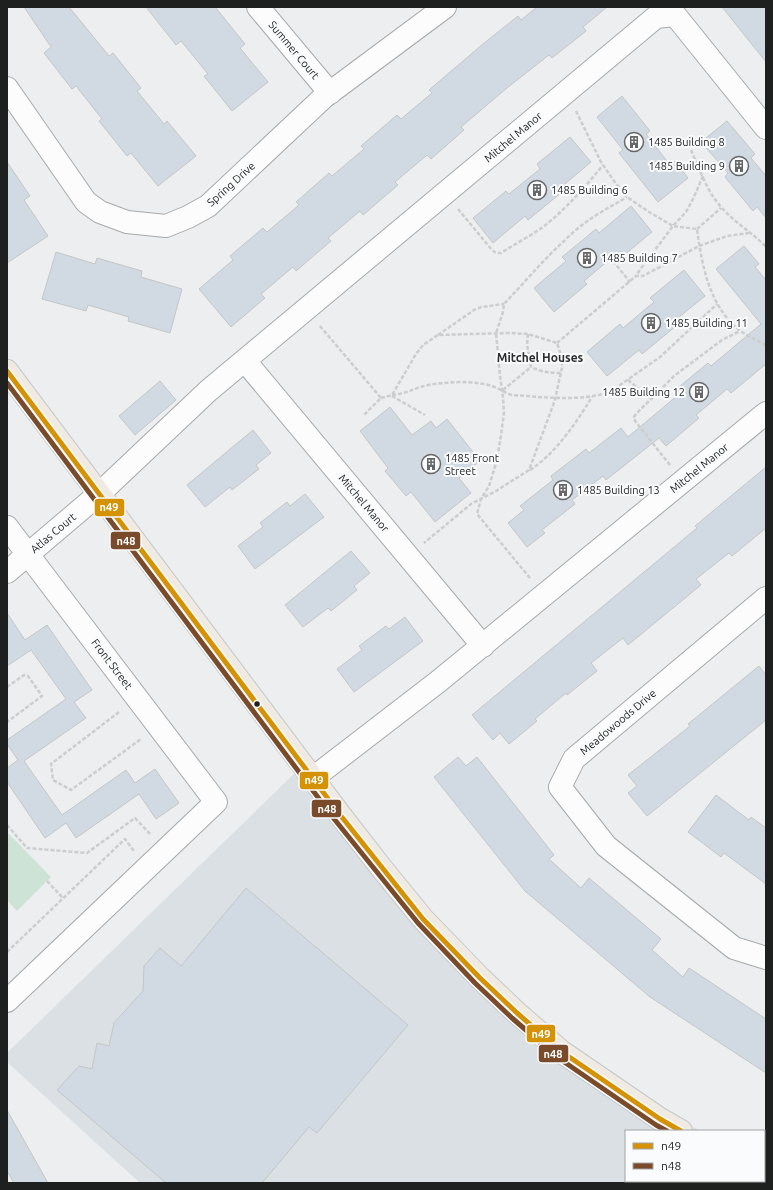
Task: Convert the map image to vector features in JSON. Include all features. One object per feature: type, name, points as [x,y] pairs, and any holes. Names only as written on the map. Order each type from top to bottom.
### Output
[{"type":"main road","points":[[7,371],[313,778],[383,870],[423,919],[480,978],[562,1052],[660,1119],[679,1130]]},
{"type":"street","name":"Summer Court","points":[[258,7],[330,93]]},
{"type":"street","name":"Spring Drive","points":[[7,88],[86,202],[100,212],[128,222],[166,226],[188,218],[208,206],[324,97],[445,7]]},
{"type":"street","name":"Mitchel Manor","points":[[99,494],[208,391],[656,17],[675,15],[766,128]]},
{"type":"street","name":"Mitchel Manor","points":[[245,360],[483,646]]},
{"type":"street","name":"Mitchel Manor","points":[[313,778],[483,646],[766,413]]},
{"type":"street","name":"Atlas Court","points":[[7,572],[99,494]]},
{"type":"street","name":"Front Street","points":[[7,527],[216,802],[7,1001]]},
{"type":"street","name":"Meadowoods Drive","points":[[766,598],[574,760],[560,786],[606,846],[734,948],[766,958]]},
{"type":"path","points":[[564,95],[573,106],[603,165],[627,197],[673,226],[696,229],[721,208]]},
{"type":"path","points":[[692,150],[702,176],[713,197],[721,208],[766,247]]},
{"type":"path","points":[[445,194],[492,250],[496,253],[501,253],[543,227],[583,190],[603,165]]},
{"type":"path","points":[[556,343],[636,276],[673,226],[686,212],[702,176]]},
{"type":"path","points":[[534,583],[477,514],[481,499],[489,486],[497,460],[502,435],[504,413],[503,390],[500,376],[496,333],[504,304],[564,240],[586,222],[627,197]]},
{"type":"path","points":[[696,229],[701,261],[711,292],[717,304],[728,319],[740,330],[766,346]]},
{"type":"path","points":[[636,276],[643,276],[699,246],[727,236],[749,233]]},
{"type":"path","points":[[613,261],[630,282]]},
{"type":"path","points":[[392,396],[416,354],[423,345],[474,310],[481,307],[504,304]]},
{"type":"path","points":[[363,416],[381,398],[401,395],[427,386],[457,382],[490,386],[503,390],[507,394],[512,395],[555,398],[592,396],[610,392],[660,357],[717,304]]},
{"type":"path","points":[[316,324],[319,324],[381,398]]},
{"type":"path","points":[[683,481],[635,421],[634,417],[674,376],[722,340],[740,330]]},
{"type":"path","points":[[438,335],[496,333],[528,334],[556,343]]},
{"type":"path","points":[[528,334],[527,345],[531,367]]},
{"type":"path","points":[[529,470],[555,398],[561,373],[562,358],[556,343]]},
{"type":"path","points":[[531,367],[544,372],[561,373]]},
{"type":"path","points":[[503,390],[531,367]]},
{"type":"path","points":[[628,380],[652,399]]},
{"type":"path","points":[[392,396],[426,415]]},
{"type":"path","points":[[419,547],[471,504],[496,491],[540,464],[568,433],[592,396]]},
{"type":"path","points":[[7,687],[24,675],[28,676],[42,696],[7,722]]},
{"type":"path","points":[[124,709],[51,764],[53,780],[71,790],[144,737]]},
{"type":"path","points":[[7,825],[27,848],[87,853],[135,818],[154,839]]},
{"type":"path","points":[[7,952],[124,839],[138,855]]},
{"type":"path","points":[[47,881],[63,898]]},
{"type":"shaded area","points":[[303,765],[449,948],[551,1042],[698,1130],[625,1130],[625,1182],[766,1183],[140,1183],[7,1062],[7,1053]]},
{"type":"green space","points":[[7,832],[51,877],[17,911],[7,900]]},
{"type":"building","points":[[24,7],[69,7],[109,56],[113,53],[141,88],[137,91],[164,124],[167,121],[196,156],[158,186],[131,153],[127,156],[99,121],[102,119],[76,86],[72,89],[44,53],[51,47]]},
{"type":"building","points":[[146,7],[215,7],[245,44],[240,48],[268,82],[232,111],[204,76],[208,74],[181,41],[176,45]]},
{"type":"building","points":[[537,7],[607,7],[583,27],[586,31],[552,58],[549,55],[507,88],[461,127],[464,130],[431,159],[427,155],[395,182],[398,185],[363,215],[360,211],[328,238],[331,241],[296,271],[293,267],[261,294],[265,298],[231,327],[199,289],[233,260],[230,256],[263,228],[267,232],[299,205],[296,202],[329,173],[332,176],[364,149],[361,146],[397,115],[401,119],[432,93],[429,90],[483,44],[518,16],[521,20]]},
{"type":"building","points":[[722,7],[766,7],[766,62]]},
{"type":"building","name":"1485 Building 8","points":[[622,96],[650,131],[646,134],[670,165],[675,161],[688,178],[658,202],[619,153],[623,150],[597,117]]},
{"type":"building","name":"1485 Building 9","points":[[727,121],[755,154],[751,158],[766,176],[766,218],[757,207],[753,211],[725,177],[728,173],[701,142]]},
{"type":"building","name":"1485 Building 6","points":[[570,137],[591,162],[559,189],[562,192],[528,220],[525,216],[493,243],[473,218],[506,191],[509,194],[540,169],[537,164]]},
{"type":"building","points":[[7,162],[30,196],[24,200],[48,236],[7,263]]},
{"type":"building","name":"1485 Building 7","points":[[631,206],[652,232],[618,260],[615,255],[584,281],[587,284],[554,312],[534,288],[566,261],[562,257],[596,229],[599,233]]},
{"type":"building","points":[[744,246],[759,264],[755,267],[766,280],[766,364],[731,393],[727,389],[696,415],[699,418],[666,446],[659,438],[606,480],[603,476],[572,500],[575,504],[542,530],[545,533],[527,547],[508,523],[524,510],[520,506],[553,480],[551,476],[586,449],[589,453],[621,428],[628,437],[678,395],[674,391],[708,363],[711,366],[761,324],[716,269]]},
{"type":"building","points":[[56,252],[95,264],[97,258],[142,271],[141,277],[182,289],[170,333],[128,321],[129,317],[88,305],[86,311],[42,299]]},
{"type":"building","name":"1485 Building 11","points":[[684,270],[705,296],[673,322],[676,326],[642,354],[639,350],[607,376],[587,352],[620,324],[623,328],[654,302],[650,298]]},
{"type":"building","points":[[160,381],[176,400],[135,435],[119,416]]},
{"type":"building","name":"1485 Front Street","points":[[390,407],[412,435],[431,421],[436,428],[447,419],[480,461],[459,478],[471,493],[435,522],[411,492],[406,496],[385,471],[388,468],[360,431]]},
{"type":"building","points":[[253,430],[271,453],[256,465],[259,469],[232,490],[230,487],[205,507],[187,485]]},
{"type":"building","points":[[766,467],[766,528],[732,556],[729,553],[696,579],[701,585],[628,645],[623,638],[591,663],[597,671],[567,695],[566,693],[535,719],[537,721],[509,744],[500,733],[493,740],[472,715],[697,528],[695,526]]},
{"type":"building","points":[[305,494],[324,517],[255,569],[238,546],[263,527],[260,523],[287,502],[290,506]]},
{"type":"building","points":[[351,551],[370,573],[354,586],[357,590],[331,611],[328,608],[303,627],[285,605]]},
{"type":"building","points":[[7,613],[25,640],[47,625],[92,690],[74,702],[86,718],[24,761],[62,815],[126,770],[135,783],[155,769],[179,803],[156,819],[139,794],[76,838],[66,823],[45,838],[7,782],[7,768],[18,760],[7,744],[7,740],[66,699],[31,650],[7,666]]},
{"type":"building","points":[[405,617],[423,641],[354,692],[337,669],[362,650],[359,646],[386,626],[389,629]]},
{"type":"building","points":[[759,666],[766,675],[766,720],[647,816],[628,793],[637,786],[628,775],[690,726],[688,724]]},
{"type":"building","points":[[458,757],[466,766],[477,757],[554,855],[549,859],[581,888],[589,878],[661,939],[652,950],[683,977],[689,968],[766,1019],[766,1073],[650,997],[525,891],[434,777]]},
{"type":"building","points":[[716,795],[749,820],[751,817],[766,828],[766,884],[724,853],[721,857],[688,832]]},
{"type":"building","points":[[246,888],[408,1025],[317,1133],[309,1127],[262,1183],[166,1183],[57,1090],[79,1066],[92,1069],[97,1043],[109,1046],[114,1023],[143,991],[144,966],[160,948],[181,966]]},
{"type":"building","points":[[7,1110],[48,1183],[14,1183],[7,1171]]},
{"type":"transit line","name":"n49","points":[[7,371],[341,816],[423,919],[480,978],[562,1052],[660,1119],[679,1130]]},
{"type":"transit line","name":"n48","points":[[7,383],[335,820],[418,923],[475,983],[557,1057],[665,1130]]},
{"type":"place","name":"1485 Building 8","points":[[634,142]]},
{"type":"place","name":"1485 Building 9","points":[[739,166]]},
{"type":"place","name":"1485 Building 6","points":[[537,190]]},
{"type":"place","name":"1485 Building 7","points":[[587,258]]},
{"type":"place","name":"1485 Building 11","points":[[651,323]]},
{"type":"place","name":"1485 Building 12","points":[[699,392]]},
{"type":"place","name":"1485 Front Street","points":[[431,464]]},
{"type":"place","name":"1485 Building 13","points":[[563,490]]},
{"type":"district","name":"Mitchel Houses","points":[[540,357]]}]
